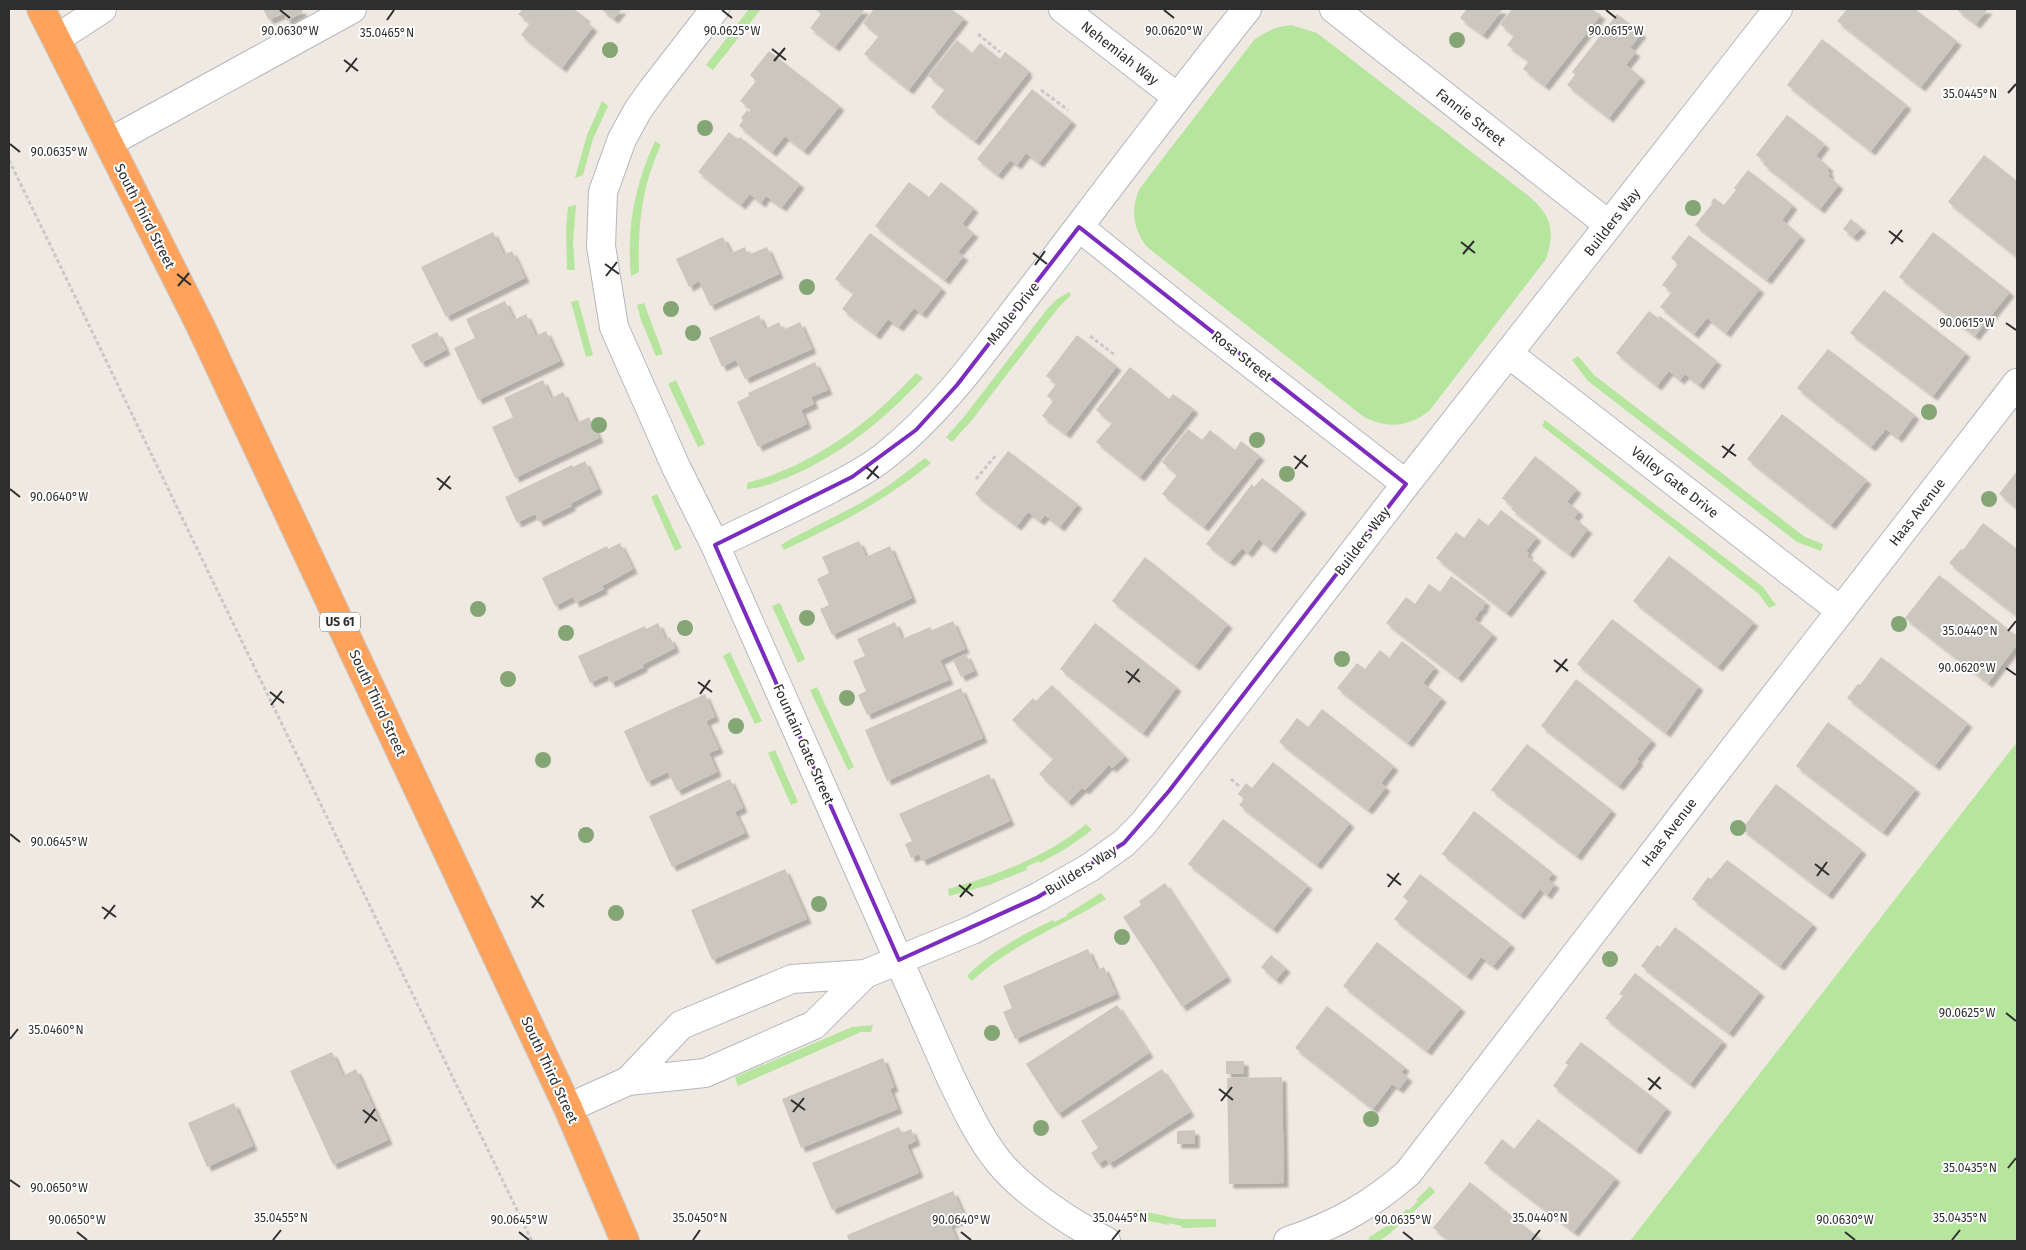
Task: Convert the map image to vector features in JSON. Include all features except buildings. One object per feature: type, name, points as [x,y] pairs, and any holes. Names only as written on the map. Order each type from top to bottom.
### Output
[{"type":"highway","name":"South Third Street","points":[[40,9],[204,334],[568,1108],[625,1241]]},
{"type":"street","points":[[56,39],[102,9]]},
{"type":"street","points":[[108,143],[352,9]]},
{"type":"street","name":"Fountain Gate Street","points":[[715,9],[638,110],[622,139],[603,192],[602,246],[614,327],[676,467],[716,545],[899,960],[962,1101],[977,1130],[994,1155],[1018,1182],[1040,1199],[1106,1241]]},
{"type":"street","name":"Nehemiah Way","points":[[1063,9],[1177,97]]},
{"type":"street","name":"Mable Drive","points":[[716,545],[806,502],[852,477],[884,457],[916,430],[957,385],[1177,97],[1247,9]]},
{"type":"street","name":"Fannie Street","points":[[1334,9],[1609,225]]},
{"type":"street","name":"Builders Way","points":[[628,1082],[682,1026],[792,979],[865,974],[972,930],[1038,897],[1089,868],[1124,843],[1142,825],[1170,791],[1406,484],[1778,9]]},
{"type":"street","name":"Rosa Street","points":[[1079,227],[1406,484]]},
{"type":"street","name":"Valley Gate Drive","points":[[1509,354],[1841,611]]},
{"type":"street","name":"Haas Avenue","points":[[1288,1241],[1324,1229],[1356,1212],[1385,1193],[1408,1173],[2017,383]]},
{"type":"street","name":"Builders Way","points":[[568,1108],[628,1082],[705,1073],[814,1025],[865,974]]},
{"type":"path","points":[[978,34],[1000,52]]},
{"type":"path","points":[[1041,90],[1068,110]]},
{"type":"path","points":[[9,160],[532,1241]]},
{"type":"path","points":[[1090,336],[1116,356]]},
{"type":"path","points":[[976,479],[997,454]]},
{"type":"path","points":[[1231,779],[1240,786]]},
{"type":"highlighted area","points":[[1079,227],[1406,484],[1169,791],[1124,843],[1038,897],[899,960],[715,545],[852,477],[916,430],[957,385]]},
{"type":"green space","points":[[749,9],[761,9],[713,70],[706,65]]},
{"type":"green space","points":[[1291,25],[1317,33],[1530,197],[1543,211],[1550,225],[1549,249],[1546,259],[1430,410],[1406,423],[1390,425],[1364,417],[1147,247],[1136,226],[1134,211],[1140,188],[1254,40],[1271,30]]},
{"type":"green space","points":[[602,101],[608,106],[593,139],[583,175],[575,178],[587,135]]},
{"type":"green space","points":[[655,141],[661,145],[649,177],[642,207],[639,239],[639,272],[631,276],[631,224],[637,190]]},
{"type":"green space","points":[[576,205],[573,243],[575,270],[567,270],[566,230],[568,207]]},
{"type":"green space","points":[[1069,292],[1071,295],[1058,308],[972,420],[952,442],[946,437],[963,418],[1048,308],[1057,299]]},
{"type":"green space","points":[[578,300],[593,355],[586,357],[571,302]]},
{"type":"green space","points":[[644,303],[663,354],[656,356],[641,320],[637,305]]},
{"type":"green space","points":[[1578,356],[1594,375],[1805,537],[1823,544],[1821,551],[1797,542],[1588,381],[1572,360]]},
{"type":"green space","points":[[916,373],[923,378],[909,393],[894,408],[845,446],[791,476],[764,486],[747,489],[747,483],[794,466],[844,437],[874,414]]},
{"type":"green space","points":[[676,380],[705,444],[698,447],[668,384]]},
{"type":"green space","points":[[1545,420],[1763,587],[1776,605],[1769,608],[1759,594],[1542,426]]},
{"type":"green space","points":[[925,458],[931,463],[878,501],[784,550],[781,545],[861,503],[888,486]]},
{"type":"green space","points":[[657,494],[682,548],[675,551],[651,497]]},
{"type":"green space","points":[[780,603],[805,659],[798,663],[772,606]]},
{"type":"green space","points":[[730,652],[762,721],[755,724],[723,656]]},
{"type":"green space","points":[[817,687],[854,767],[848,770],[810,690]]},
{"type":"green space","points":[[2017,742],[2017,1241],[1630,1241]]},
{"type":"green space","points":[[775,750],[798,802],[791,805],[768,753]]},
{"type":"green space","points":[[1086,824],[1092,830],[1067,848],[1040,863],[1039,861],[1026,867],[1027,870],[989,885],[949,896],[948,889],[985,878],[1021,864],[1055,846]]},
{"type":"green space","points":[[1101,893],[1106,899],[1020,946],[987,968],[972,981],[967,976],[1007,944],[1053,920],[1054,922],[1067,916],[1067,914]]},
{"type":"green space","points":[[873,1025],[871,1032],[861,1032],[738,1086],[735,1077],[852,1027]]},
{"type":"green space","points":[[1430,1186],[1435,1192],[1388,1235],[1379,1241],[1371,1241],[1368,1238],[1391,1223],[1407,1209],[1409,1210]]},
{"type":"green space","points":[[1137,1210],[1180,1219],[1216,1219],[1216,1227],[1182,1228],[1181,1226],[1169,1223],[1169,1225],[1135,1218]]}]
